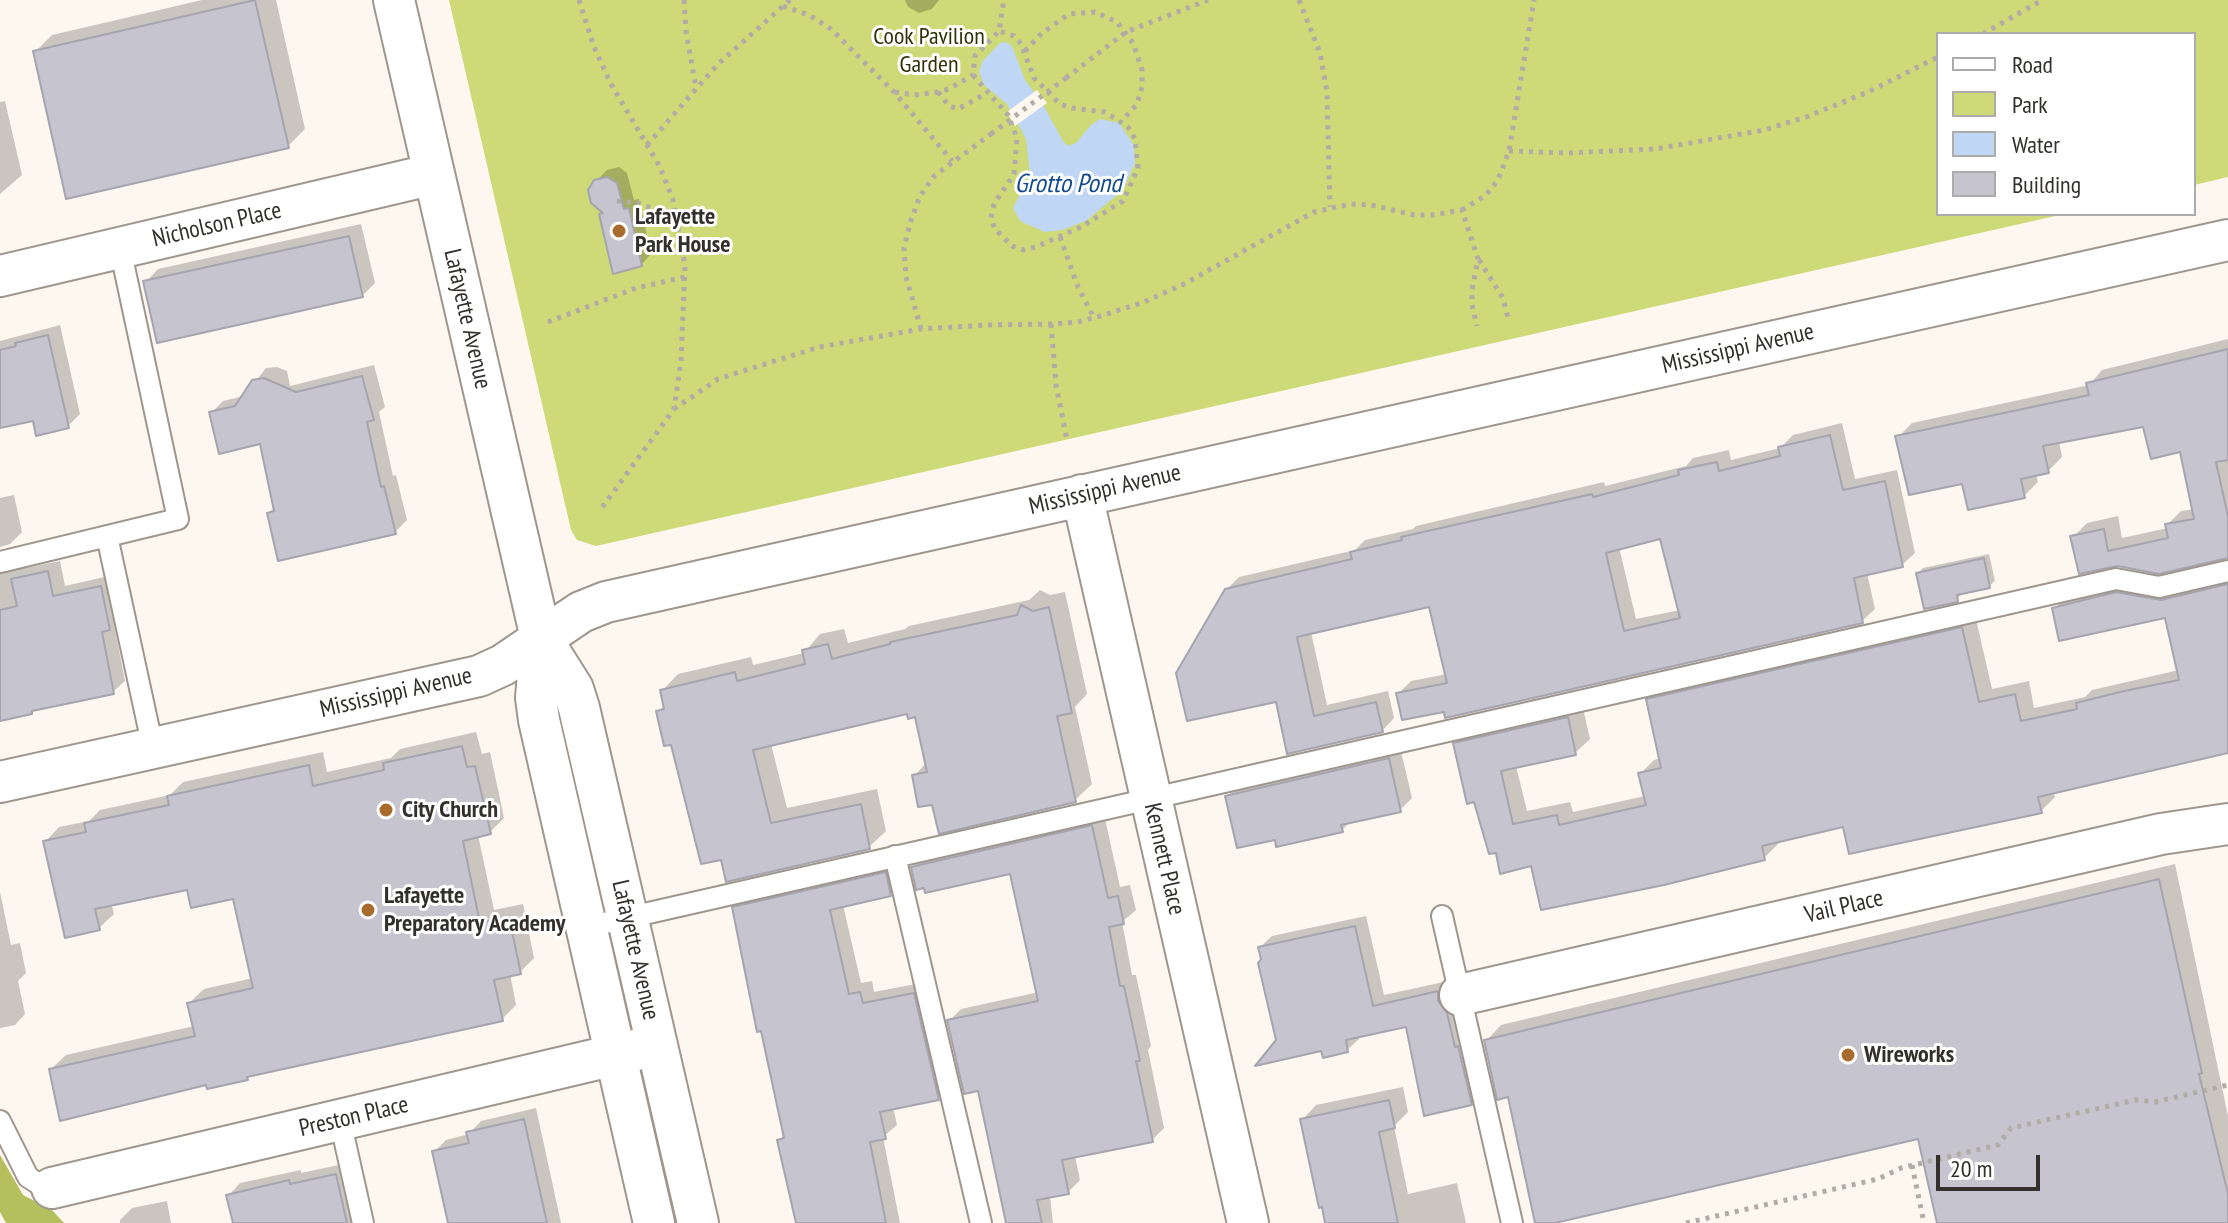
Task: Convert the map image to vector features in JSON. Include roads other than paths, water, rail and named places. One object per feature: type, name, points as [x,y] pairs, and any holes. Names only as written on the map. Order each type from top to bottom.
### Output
[{"type":"street","name":"Lafayette Avenue","points":[[394,0],[541,638],[536,698],[539,720],[654,1223]]},
{"type":"street","name":"Nicholson Place","points":[[0,276],[434,174]]},
{"type":"street","name":"Mississippi Avenue","points":[[0,782],[479,676],[503,665],[581,612],[606,602],[2228,240]]},
{"type":"street","name":"Kennett Place","points":[[1082,495],[1248,1223]]},
{"type":"street","name":"Lafayette Avenue","points":[[541,638],[573,689],[579,708],[698,1223]]},
{"type":"street","name":"Vail Place","points":[[1460,995],[2161,834],[2228,824]]},
{"type":"street","name":"Preston Place","points":[[52,1188],[657,1045]]},
{"type":"lane","points":[[0,562],[178,519],[120,248]]},
{"type":"lane","points":[[107,536],[153,748]]},
{"type":"lane","points":[[587,927],[2116,579],[2159,587],[2228,571]]},
{"type":"lane","points":[[895,856],[981,1223]]},
{"type":"lane","points":[[1442,916],[1512,1223]]},
{"type":"lane","points":[[340,1120],[363,1223]]},
{"type":"lane","points":[[0,1121],[28,1177],[52,1188]]},
{"type":"water","name":"Grotto Pond","points":[[1006,42],[1012,46],[1025,80],[1068,146],[1076,143],[1100,119],[1119,123],[1134,145],[1135,163],[1123,190],[1087,220],[1063,230],[1045,232],[1020,221],[1013,208],[1030,175],[1026,139],[1007,104],[984,85],[979,72],[982,62],[1000,43]]},
{"type":"place","name":"Lafayette Park House","points":[[619,231]]},
{"type":"place","name":"City Church","points":[[386,810]]},
{"type":"place","name":"Lafayette Preparatory Academy","points":[[368,910]]},
{"type":"place","name":"Wireworks","points":[[1848,1055]]},
{"type":"park label","name":"Cook Pavilion Garden","points":[[929,51]]}]
